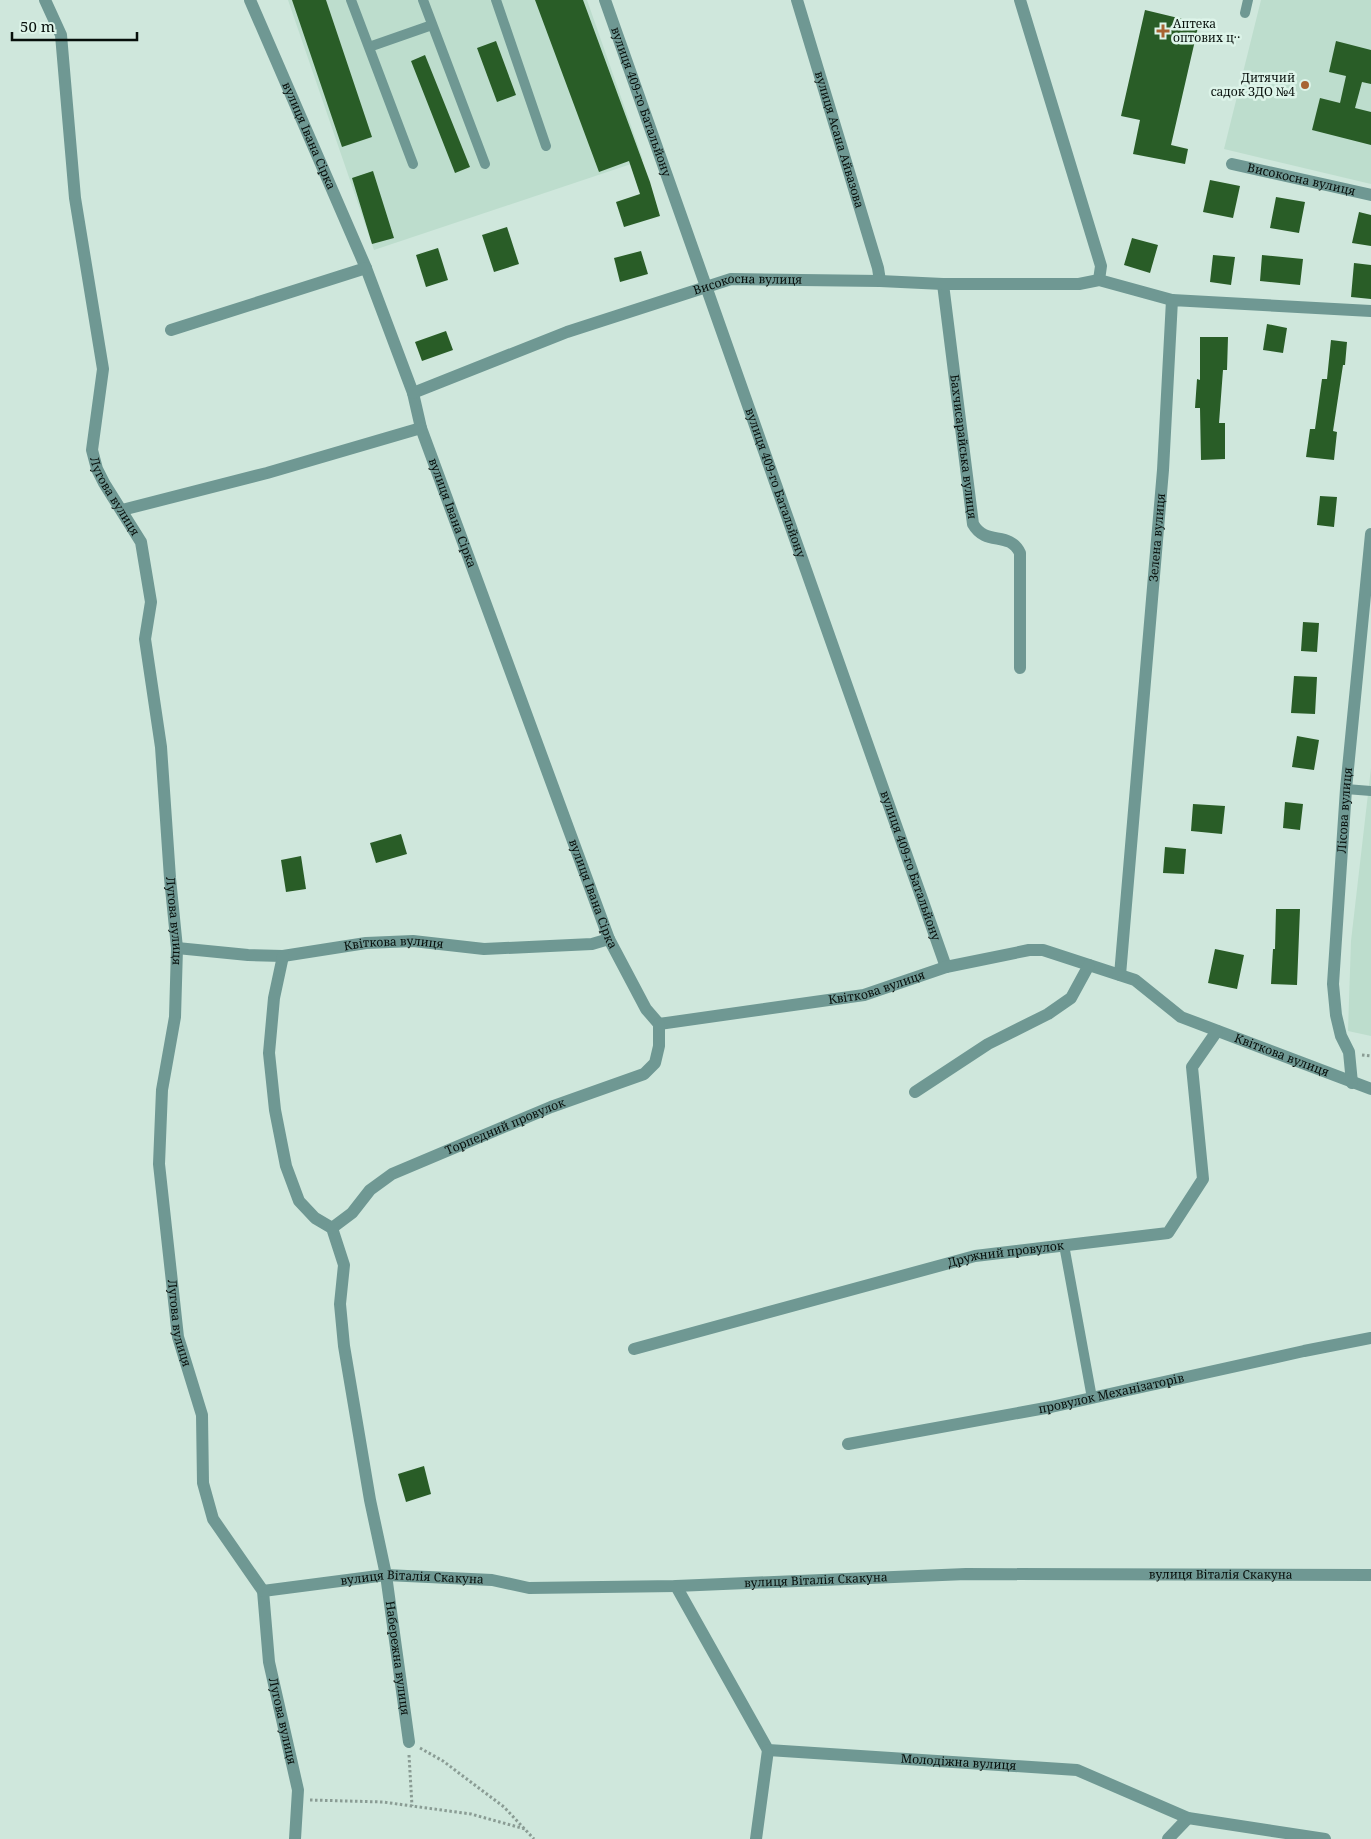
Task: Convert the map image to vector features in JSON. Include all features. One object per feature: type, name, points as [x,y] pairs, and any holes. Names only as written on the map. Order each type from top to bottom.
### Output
[{"type":"street","name":"Лугова вулиця","points":[[44,0],[61,35],[75,198],[103,369],[92,450],[97,469],[142,542],[151,602],[145,639],[161,747],[177,948],[175,1017],[162,1090],[159,1164],[178,1337],[202,1415],[204,1483],[213,1518],[263,1591],[270,1662],[298,1790],[295,1839]]},
{"type":"street","name":"вулиця Івана Сірка","points":[[250,0],[366,268],[413,393],[421,428],[609,939],[646,1008],[659,1024]]},
{"type":"street","name":"вулиця 409-го Батальйону","points":[[605,0],[946,967]]},
{"type":"street","name":"вулиця Асана Айвазова","points":[[797,0],[880,280]]},
{"type":"street","points":[[1020,0],[1101,266],[1099,280]]},
{"type":"street","name":"Високосна вулиця","points":[[1232,164],[1371,195]]},
{"type":"street","points":[[171,330],[366,268]]},
{"type":"street","name":"Високосна вулиця","points":[[413,393],[568,332],[731,279],[880,280],[943,284],[1079,284],[1099,280],[1172,300]]},
{"type":"street","name":"Бахчисарайська вулиця","points":[[943,284],[973,524],[983,536],[1017,545],[1020,553],[1020,668]]},
{"type":"street","points":[[1172,300],[1371,311]]},
{"type":"street","name":"Зелена вулиця","points":[[1120,975],[1162,480],[1172,300]]},
{"type":"street","points":[[122,510],[267,472],[421,428]]},
{"type":"street","name":"Лісова вулиця","points":[[1352,1083],[1349,1052],[1341,1036],[1336,1015],[1333,984],[1346,789],[1371,534]]},
{"type":"street","name":"Квіткова вулиця","points":[[177,948],[248,955],[283,956],[366,943],[413,941],[484,950],[592,944],[609,939]]},
{"type":"street","name":"Квіткова вулиця","points":[[659,1024],[864,995],[946,967],[1029,950],[1043,950],[1135,980],[1182,1017],[1371,1089]]},
{"type":"street","points":[[283,956],[274,998],[269,1053],[275,1110],[286,1166],[299,1201],[315,1218],[332,1228],[344,1265],[340,1304],[344,1346],[370,1500],[386,1575]]},
{"type":"street","points":[[915,1092],[988,1044],[1048,1014],[1063,1004],[1071,998],[1090,965]]},
{"type":"street","name":"Торпедний провулок","points":[[332,1228],[352,1213],[370,1190],[392,1174],[551,1107],[644,1074],[655,1063],[659,1046],[659,1024]]},
{"type":"street","name":"Дружний провулок","points":[[634,1349],[975,1256],[1168,1232],[1203,1180],[1192,1067],[1217,1031]]},
{"type":"street","name":"провулок Механізаторів","points":[[848,1444],[1051,1408],[1304,1351],[1371,1338]]},
{"type":"street","name":"вулиця Віталія Скакуна","points":[[263,1591],[386,1575],[492,1580],[529,1588],[676,1586],[966,1574],[1371,1575]]},
{"type":"street","name":"Набережна вулиця","points":[[386,1575],[409,1742]]},
{"type":"street","points":[[676,1586],[768,1750],[756,1839]]},
{"type":"street","name":"Молодіжна вулиця","points":[[768,1750],[1077,1770],[1188,1818],[1325,1839]]},
{"type":"street","points":[[1168,1839],[1188,1818]]},
{"type":"lane","points":[[351,0],[413,164]]},
{"type":"lane","points":[[423,0],[485,164]]},
{"type":"lane","points":[[496,0],[546,146]]},
{"type":"lane","points":[[1245,13],[1248,0]]},
{"type":"lane","points":[[369,47],[432,25]]},
{"type":"lane","points":[[1346,789],[1371,791]]},
{"type":"lane","points":[[1064,1245],[1092,1398]]},
{"type":"path","points":[[409,1742],[412,1806]]},
{"type":"path","points":[[409,1742],[443,1761],[473,1782],[504,1807],[534,1839]]},
{"type":"path","points":[[297,1800],[383,1802],[471,1814],[525,1829]]},
{"type":"shaded area","points":[[288,0],[587,0],[643,160],[374,250]]},
{"type":"shaded area","name":"Дитячий садок ЗДО №4","points":[[1261,0],[1371,0],[1371,184],[1224,149]]},
{"type":"shaded area","points":[[1371,768],[1371,1036],[1348,1031],[1351,941]]},
{"type":"building","points":[[292,0],[326,0],[372,137],[342,147]]},
{"type":"building","points":[[535,0],[583,0],[650,182],[660,216],[624,227],[616,202],[640,194],[629,161],[599,172]]},
{"type":"building","points":[[1145,10],[1199,23],[1171,145],[1188,149],[1185,164],[1133,154],[1140,120],[1121,116]]},
{"type":"building","points":[[496,41],[516,95],[497,102],[477,48]]},
{"type":"building","points":[[1336,41],[1371,50],[1371,84],[1362,82],[1355,108],[1371,112],[1371,145],[1312,130],[1320,98],[1340,103],[1346,76],[1329,72]]},
{"type":"building","points":[[425,55],[470,167],[455,173],[411,61]]},
{"type":"building","points":[[373,171],[394,238],[372,244],[352,178]]},
{"type":"building","points":[[1210,180],[1240,186],[1233,218],[1203,212]]},
{"type":"building","points":[[1276,197],[1305,202],[1299,233],[1270,228]]},
{"type":"building","points":[[1359,212],[1371,215],[1371,246],[1352,243]]},
{"type":"building","points":[[507,227],[519,264],[494,272],[482,235]]},
{"type":"building","points":[[1132,238],[1158,245],[1150,273],[1124,265]]},
{"type":"building","points":[[438,248],[448,280],[426,287],[416,255]]},
{"type":"building","points":[[641,251],[648,274],[620,282],[614,258]]},
{"type":"building","points":[[1213,255],[1235,257],[1231,285],[1210,282]]},
{"type":"building","points":[[1262,255],[1303,259],[1300,285],[1260,281]]},
{"type":"building","points":[[1354,263],[1371,265],[1371,299],[1351,297]]},
{"type":"building","points":[[1267,324],[1287,328],[1283,353],[1263,350]]},
{"type":"building","points":[[446,331],[453,350],[422,361],[415,342]]},
{"type":"building","points":[[1200,337],[1228,337],[1227,370],[1223,370],[1219,423],[1225,423],[1225,459],[1201,460],[1200,408],[1195,408],[1197,379],[1200,380]]},
{"type":"building","points":[[1331,340],[1347,342],[1345,365],[1343,365],[1333,431],[1337,432],[1334,460],[1306,457],[1310,429],[1315,429],[1322,379],[1327,379]]},
{"type":"building","points":[[1320,496],[1337,497],[1334,527],[1317,525]]},
{"type":"building","points":[[1303,622],[1319,623],[1317,652],[1301,651]]},
{"type":"building","points":[[1294,676],[1317,677],[1315,714],[1291,713]]},
{"type":"building","points":[[1297,736],[1319,740],[1314,770],[1292,767]]},
{"type":"building","points":[[1285,802],[1303,804],[1300,830],[1283,828]]},
{"type":"building","points":[[1193,804],[1225,806],[1222,834],[1191,831]]},
{"type":"building","points":[[401,834],[407,854],[376,863],[370,843]]},
{"type":"building","points":[[1165,847],[1186,849],[1184,874],[1163,873]]},
{"type":"building","points":[[301,856],[306,889],[286,892],[281,860]]},
{"type":"building","points":[[1276,909],[1300,909],[1297,985],[1271,984],[1273,949],[1275,949]]},
{"type":"building","points":[[1215,949],[1244,955],[1237,989],[1208,983]]},
{"type":"building","points":[[424,1466],[431,1494],[406,1502],[398,1474]]},
{"type":"place","name":"Аптека оптових ц‥","points":[[1163,31]]},
{"type":"place","name":"Дитячий садок ЗДО №4","points":[[1305,85]]}]
